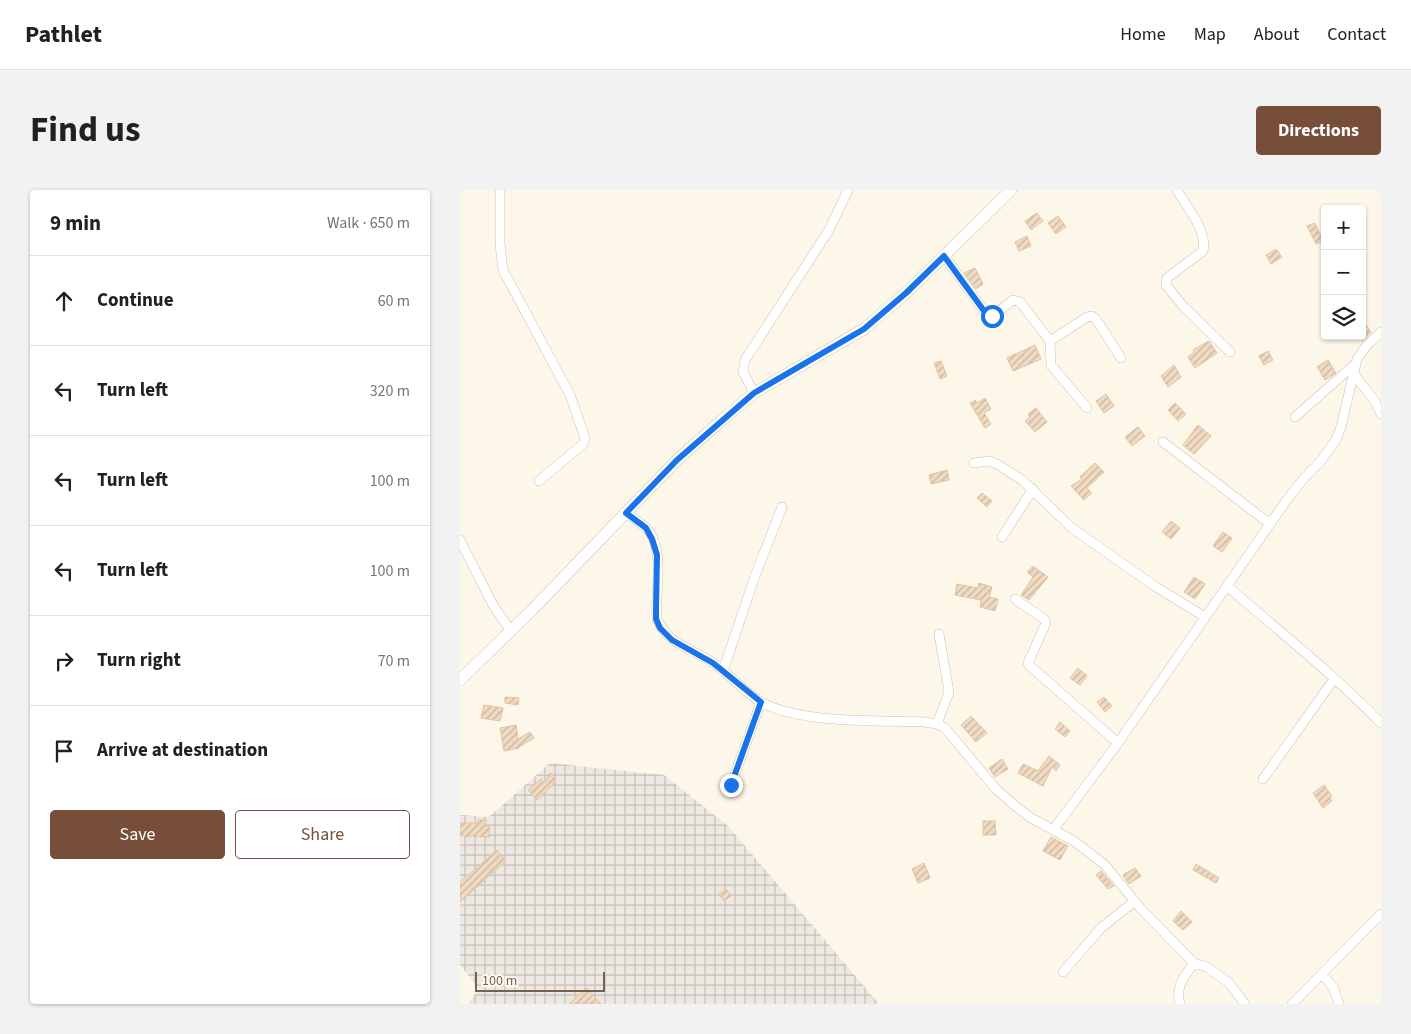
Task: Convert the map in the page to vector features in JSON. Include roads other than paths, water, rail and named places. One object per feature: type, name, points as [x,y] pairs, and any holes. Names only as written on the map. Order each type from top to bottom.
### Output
[{"type":"street","points":[[500,190],[500,244],[503,270],[570,395],[584,436],[583,444],[540,481]]},
{"type":"street","points":[[754,393],[743,372],[745,360],[829,230],[848,190]]},
{"type":"street","points":[[460,680],[531,611],[677,460],[754,393],[864,329],[906,293],[1011,190]]},
{"type":"street","points":[[1177,190],[1198,225],[1204,244],[1203,251],[1167,278],[1166,285],[1183,306],[1230,352]]},
{"type":"street","points":[[944,256],[987,315],[992,316],[1013,300],[1020,302],[1050,341],[1051,365],[1087,408]]},
{"type":"street","points":[[1050,341],[1087,317],[1092,316],[1096,319],[1120,358]]},
{"type":"street","points":[[1053,830],[1118,743],[1270,524],[1305,477],[1320,462],[1336,440],[1341,427],[1354,368],[1367,345],[1381,332]]},
{"type":"street","points":[[1354,368],[1381,414]]},
{"type":"street","points":[[1295,417],[1354,368]]},
{"type":"street","points":[[1163,442],[1270,524]]},
{"type":"street","points":[[974,463],[990,461],[997,464],[1033,489],[1072,528],[1153,585],[1205,617]]},
{"type":"street","points":[[1002,537],[1033,489]]},
{"type":"street","points":[[723,671],[755,576],[782,507]]},
{"type":"street","points":[[626,513],[646,528],[652,539],[657,555],[656,619],[660,628],[672,640],[713,663],[761,702],[789,713],[841,719],[937,724],[945,728],[984,774],[1013,804],[1031,818],[1074,841],[1094,855],[1194,963],[1207,967],[1228,982],[1245,1004]]},
{"type":"street","points":[[460,540],[493,605],[510,630]]},
{"type":"street","points":[[1227,586],[1334,679],[1381,723]]},
{"type":"street","points":[[1015,599],[1044,619],[1046,623],[1028,663],[1030,666],[1118,743]]},
{"type":"street","points":[[937,724],[949,692],[939,634]]},
{"type":"street","points":[[1263,779],[1334,679]]},
{"type":"street","points":[[731,785],[761,702]]},
{"type":"street","points":[[1063,972],[1101,928],[1135,901]]},
{"type":"street","points":[[1292,1004],[1381,914]]},
{"type":"street","points":[[1180,1004],[1178,991],[1180,984],[1194,963]]},
{"type":"street","points":[[1322,974],[1333,987],[1339,1004]]}]
